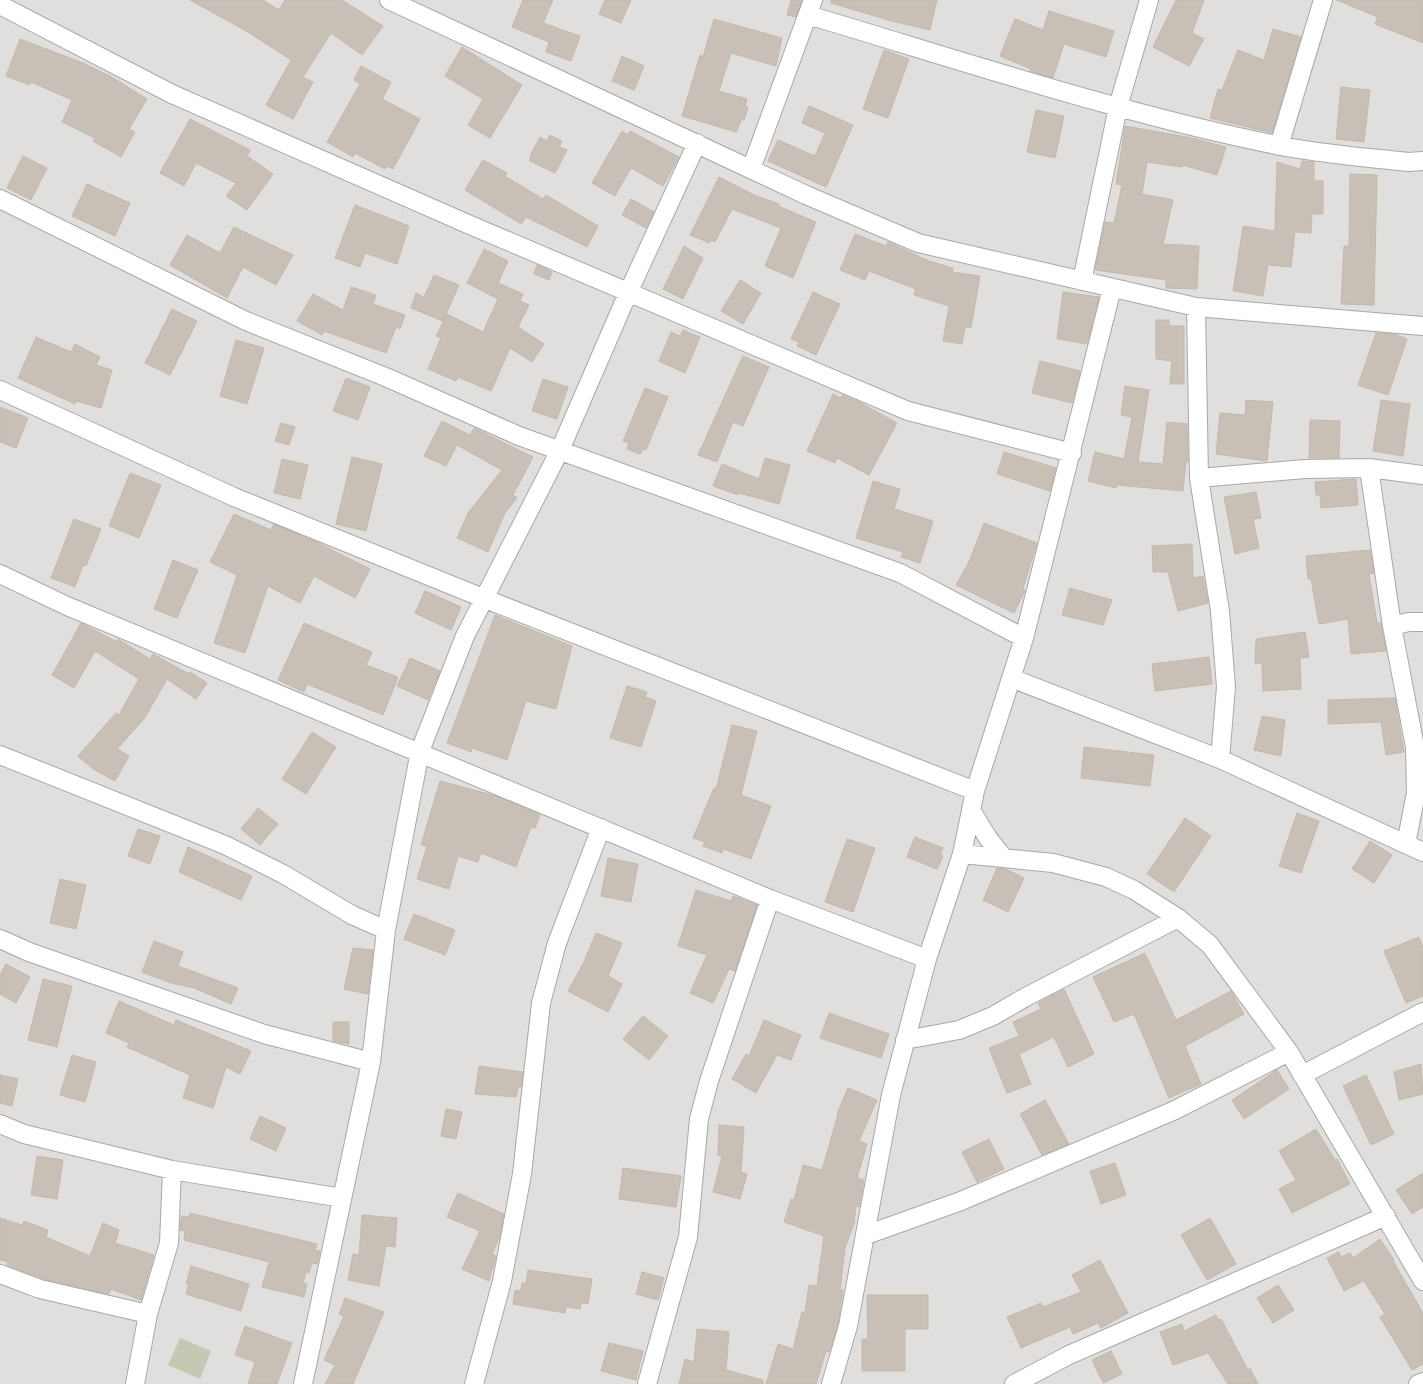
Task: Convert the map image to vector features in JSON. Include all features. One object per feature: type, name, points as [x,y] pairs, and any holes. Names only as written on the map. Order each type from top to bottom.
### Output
[{"type":"street","points":[[389,0],[806,195],[918,243],[1196,307],[1423,326]]},
{"type":"street","points":[[1082,281],[1118,107],[1149,0]]},
{"type":"street","points":[[1279,146],[1323,0]]},
{"type":"street","points":[[0,5],[172,94],[628,293],[908,411],[1072,453]]},
{"type":"street","points":[[751,169],[811,8],[1118,107],[1279,146],[1408,162],[1423,161]]},
{"type":"street","points":[[302,1384],[371,1062],[386,930],[420,751],[466,636],[560,450],[628,293],[697,143]]},
{"type":"street","points":[[0,199],[246,321],[388,378],[519,436],[900,573],[1024,638]]},
{"type":"street","points":[[830,1384],[848,1326],[891,1095],[905,1040],[927,959],[962,854],[975,791],[1024,638],[1112,288]]},
{"type":"street","points":[[1196,307],[1199,478],[1220,611],[1226,687],[1220,758]]},
{"type":"street","points":[[0,390],[234,497],[484,598],[975,791]]},
{"type":"street","points":[[1199,478],[1305,469],[1369,468],[1423,475]]},
{"type":"street","points":[[1369,468],[1392,626],[1415,747],[1416,793],[1406,844]]},
{"type":"street","points":[[0,574],[67,606],[420,751],[770,899],[927,959]]},
{"type":"street","points":[[1392,626],[1409,622],[1423,622]]},
{"type":"street","points":[[1011,678],[1220,758],[1423,852]]},
{"type":"street","points":[[0,755],[225,845],[283,874],[352,915],[386,930]]},
{"type":"street","points":[[971,810],[988,838],[1004,858]]},
{"type":"street","points":[[474,1384],[502,1281],[522,1174],[541,1003],[557,943],[601,828]]},
{"type":"street","points":[[962,854],[1053,864],[1106,877],[1134,890],[1178,918],[1210,945],[1289,1052],[1422,1276]]},
{"type":"street","points":[[647,1384],[688,1237],[699,1119],[708,1081],[770,899]]},
{"type":"street","points":[[905,1040],[959,1030],[993,1016],[1178,918]]},
{"type":"street","points":[[0,939],[29,952],[264,1034],[371,1062]]},
{"type":"street","points":[[1302,1075],[1423,1012]]},
{"type":"street","points":[[866,1235],[961,1201],[1173,1111],[1289,1052]]},
{"type":"street","points":[[0,1124],[24,1134],[172,1170],[342,1198]]},
{"type":"street","points":[[135,1384],[148,1314],[169,1243],[172,1170]]},
{"type":"street","points":[[1014,1384],[1069,1355],[1386,1216]]},
{"type":"street","points":[[0,1274],[40,1289],[148,1314]]},
{"type":"street","points":[[1418,1384],[1423,1382]]},
{"type":"shaded area","points":[[0,0],[1423,0],[1423,1384],[0,1384]]},
{"type":"shaded area","points":[[180,1338],[211,1351],[200,1379],[168,1365]]},
{"type":"building","points":[[190,0],[263,0],[279,10],[285,0],[342,0],[383,26],[362,55],[331,33],[303,77],[313,82],[293,119],[266,105],[291,60],[248,32]]},
{"type":"building","points":[[523,0],[553,0],[543,23],[580,36],[571,61],[546,52],[549,42],[512,27]]},
{"type":"building","points":[[605,0],[631,0],[621,23],[599,14]]},
{"type":"building","points":[[791,0],[802,0],[796,17],[787,15]]},
{"type":"building","points":[[831,0],[937,0],[930,30],[831,3]]},
{"type":"building","points":[[1176,0],[1204,0],[1192,33],[1204,39],[1189,66],[1153,47]]},
{"type":"building","points":[[1336,0],[1423,0],[1423,43],[1375,24],[1378,17]]},
{"type":"building","points":[[1049,11],[1114,31],[1106,57],[1064,44],[1053,78],[1030,71],[1031,69],[1000,56],[1015,19],[1043,30]]},
{"type":"building","points":[[714,19],[782,38],[776,66],[731,53],[719,91],[747,99],[745,106],[748,107],[744,120],[742,119],[736,132],[682,116],[700,55],[703,57]]},
{"type":"building","points":[[1273,29],[1301,37],[1272,133],[1210,118],[1218,89],[1222,90],[1238,50],[1264,60]]},
{"type":"building","points":[[20,39],[83,63],[110,76],[147,99],[129,129],[135,132],[121,157],[93,141],[95,138],[62,122],[72,100],[31,82],[30,85],[6,76]]},
{"type":"building","points":[[462,47],[522,85],[490,138],[468,125],[483,99],[445,76]]},
{"type":"building","points":[[884,50],[909,59],[888,118],[863,109]]},
{"type":"building","points":[[622,56],[644,66],[634,90],[612,81]]},
{"type":"building","points":[[361,66],[391,82],[382,99],[420,119],[393,169],[387,166],[385,169],[355,153],[353,157],[327,142],[360,84],[354,80]]},
{"type":"building","points":[[1341,87],[1370,90],[1364,142],[1336,139]]},
{"type":"building","points":[[809,106],[853,125],[826,187],[768,161],[778,140],[815,156],[825,133],[802,123]]},
{"type":"building","points":[[1036,110],[1064,116],[1055,158],[1027,152]]},
{"type":"building","points":[[190,119],[250,150],[247,156],[273,174],[247,210],[226,196],[236,183],[196,163],[184,186],[160,173]]},
{"type":"building","points":[[1125,126],[1192,138],[1226,147],[1217,175],[1183,165],[1182,167],[1147,162],[1142,194],[1173,200],[1163,244],[1199,246],[1197,289],[1166,288],[1166,280],[1095,270],[1105,222],[1114,223],[1122,185],[1116,184]]},
{"type":"building","points":[[622,131],[628,135],[630,131],[679,157],[663,186],[631,168],[615,196],[592,183]]},
{"type":"building","points":[[550,135],[562,141],[559,147],[567,150],[555,173],[530,161],[530,156],[540,137],[547,141]]},
{"type":"building","points":[[23,156],[47,168],[31,200],[7,188]]},
{"type":"building","points":[[483,160],[507,173],[505,176],[543,199],[546,195],[598,226],[587,247],[526,217],[521,224],[465,190]]},
{"type":"building","points":[[1302,161],[1314,162],[1314,181],[1323,181],[1323,214],[1312,214],[1311,233],[1295,232],[1291,267],[1268,265],[1263,296],[1233,291],[1243,226],[1275,231],[1277,162],[1300,169]]},
{"type":"building","points":[[1350,174],[1377,175],[1374,305],[1341,304],[1344,246],[1349,246]]},
{"type":"building","points":[[719,177],[754,195],[779,204],[778,206],[816,222],[793,278],[765,266],[781,228],[732,209],[715,242],[711,240],[710,243],[690,235]]},
{"type":"building","points":[[87,184],[130,203],[115,236],[72,216]]},
{"type":"building","points":[[631,199],[654,212],[646,228],[622,215]]},
{"type":"building","points":[[355,205],[409,226],[397,264],[365,253],[360,267],[335,258]]},
{"type":"building","points":[[234,227],[293,255],[276,285],[243,267],[227,298],[170,265],[187,235],[220,253]]},
{"type":"building","points":[[855,234],[886,246],[888,242],[929,261],[953,268],[952,272],[980,276],[971,328],[965,327],[962,344],[943,341],[949,306],[914,295],[916,289],[869,271],[865,280],[840,270]]},
{"type":"building","points":[[684,246],[703,258],[683,299],[663,289]]},
{"type":"building","points":[[484,249],[508,261],[498,283],[523,294],[520,301],[529,305],[518,327],[544,344],[532,362],[510,348],[491,391],[458,377],[456,381],[428,369],[441,338],[436,336],[447,314],[483,332],[498,299],[467,283]]},
{"type":"building","points":[[537,265],[552,272],[549,280],[534,274]]},
{"type":"building","points":[[434,275],[459,285],[443,321],[411,308],[416,293],[424,297]]},
{"type":"building","points":[[740,280],[761,293],[743,324],[721,311]]},
{"type":"building","points":[[351,287],[376,295],[373,304],[405,315],[400,329],[396,327],[386,353],[324,331],[322,335],[297,321],[313,294],[343,310]]},
{"type":"building","points":[[813,292],[840,304],[816,355],[797,346],[799,342],[791,339]]},
{"type":"building","points":[[1063,292],[1099,297],[1087,344],[1057,339]]},
{"type":"building","points":[[172,309],[197,321],[170,375],[145,363]]},
{"type":"building","points":[[1156,320],[1169,320],[1169,326],[1184,326],[1184,384],[1170,384],[1172,361],[1156,359]]},
{"type":"building","points":[[683,330],[700,337],[685,373],[659,361],[671,332],[680,336]]},
{"type":"building","points":[[1376,333],[1394,334],[1407,339],[1388,395],[1358,385]]},
{"type":"building","points":[[36,337],[71,352],[75,344],[100,357],[96,365],[112,370],[101,408],[76,401],[75,404],[18,378]]},
{"type":"building","points":[[236,340],[264,348],[247,404],[220,396]]},
{"type":"building","points":[[743,356],[769,367],[743,426],[733,422],[717,462],[698,455]]},
{"type":"building","points":[[1040,361],[1080,371],[1072,403],[1032,393]]},
{"type":"building","points":[[346,378],[370,387],[358,420],[333,411]]},
{"type":"building","points":[[543,379],[568,387],[557,419],[532,411]]},
{"type":"building","points":[[1125,386],[1149,390],[1138,462],[1163,464],[1167,422],[1187,424],[1188,462],[1186,461],[1183,491],[1117,485],[1116,488],[1088,481],[1095,452],[1124,459],[1132,417],[1121,415]]},
{"type":"building","points":[[645,388],[668,397],[646,450],[643,449],[640,454],[627,449],[629,443],[623,441]]},
{"type":"building","points":[[833,394],[841,398],[842,395],[859,402],[897,423],[869,475],[837,458],[835,463],[807,451]]},
{"type":"building","points":[[1246,400],[1273,402],[1267,461],[1216,454],[1220,413],[1245,415]]},
{"type":"building","points":[[1381,400],[1410,404],[1403,456],[1373,451]]},
{"type":"building","points":[[0,407],[28,418],[16,448],[0,442]]},
{"type":"building","points":[[1310,420],[1340,421],[1339,458],[1309,458]]},
{"type":"building","points":[[442,421],[470,435],[474,428],[533,457],[513,495],[517,498],[505,513],[488,552],[457,538],[468,513],[502,470],[457,445],[446,466],[424,456]]},
{"type":"building","points":[[281,423],[295,427],[289,445],[275,441]]},
{"type":"building","points":[[1004,452],[1056,468],[1050,491],[997,474]]},
{"type":"building","points":[[352,457],[382,464],[366,531],[336,524]]},
{"type":"building","points":[[765,458],[790,465],[779,504],[739,493],[738,495],[713,486],[722,464],[759,479]]},
{"type":"building","points":[[282,459],[308,465],[300,499],[274,493]]},
{"type":"building","points":[[130,473],[161,485],[139,538],[109,526]]},
{"type":"building","points":[[1356,479],[1358,505],[1321,508],[1320,495],[1316,495],[1315,482]]},
{"type":"building","points":[[873,481],[900,489],[894,509],[933,521],[920,563],[901,557],[903,552],[856,538]]},
{"type":"building","points":[[1256,492],[1261,518],[1253,519],[1259,548],[1235,554],[1224,497]]},
{"type":"building","points":[[234,514],[271,530],[274,524],[370,569],[355,598],[314,576],[300,603],[268,586],[245,653],[214,643],[237,575],[210,562]]},
{"type":"building","points":[[74,519],[101,529],[86,566],[83,565],[75,587],[51,578]]},
{"type":"building","points":[[984,523],[1037,543],[1023,588],[1025,591],[1014,613],[956,585],[969,562]]},
{"type":"building","points":[[1192,544],[1193,578],[1203,576],[1208,603],[1178,611],[1168,572],[1153,572],[1152,546]]},
{"type":"building","points":[[1370,550],[1374,573],[1369,574],[1377,623],[1381,623],[1386,651],[1351,654],[1348,619],[1319,624],[1311,579],[1308,579],[1306,556]]},
{"type":"building","points":[[173,560],[198,570],[177,618],[154,609]]},
{"type":"building","points":[[1070,588],[1112,600],[1103,625],[1062,615]]},
{"type":"building","points":[[425,591],[461,607],[451,630],[415,613]]},
{"type":"building","points":[[495,615],[572,646],[556,709],[526,701],[507,760],[472,748],[471,752],[447,743]]},
{"type":"building","points":[[81,623],[117,642],[118,639],[150,659],[153,654],[189,674],[190,672],[207,683],[196,699],[167,679],[144,719],[117,749],[129,756],[115,781],[93,769],[78,756],[116,713],[119,715],[139,679],[95,651],[74,688],[52,675]]},
{"type":"building","points":[[304,623],[372,652],[366,665],[398,677],[383,715],[307,684],[304,692],[278,680]]},
{"type":"building","points":[[1305,632],[1309,657],[1300,658],[1301,689],[1263,691],[1262,663],[1255,664],[1256,639]]},
{"type":"building","points":[[1209,657],[1212,684],[1155,691],[1152,664]]},
{"type":"building","points":[[410,658],[440,671],[428,700],[397,686]]},
{"type":"building","points":[[627,686],[647,692],[645,697],[656,701],[641,747],[610,738]]},
{"type":"building","points":[[1395,698],[1404,752],[1386,755],[1381,722],[1328,724],[1328,700]]},
{"type":"building","points":[[1262,716],[1285,720],[1281,756],[1254,750]]},
{"type":"building","points":[[732,725],[757,731],[741,795],[771,806],[751,859],[723,849],[722,853],[703,846],[705,842],[693,838],[714,788],[716,789]]},
{"type":"building","points":[[312,732],[336,747],[306,794],[282,779]]},
{"type":"building","points":[[1084,747],[1154,755],[1150,786],[1081,778]]},
{"type":"building","points":[[440,781],[496,796],[540,815],[535,828],[531,827],[516,867],[481,853],[478,862],[458,856],[449,889],[417,879],[427,846],[421,845]]},
{"type":"building","points":[[258,808],[278,824],[260,845],[241,829]]},
{"type":"building","points":[[1297,813],[1319,821],[1301,873],[1279,866]]},
{"type":"building","points":[[1185,818],[1211,836],[1174,892],[1147,874]]},
{"type":"building","points":[[138,829],[160,836],[150,864],[128,856]]},
{"type":"building","points":[[915,837],[943,848],[940,854],[943,856],[937,869],[907,857]]},
{"type":"building","points":[[847,839],[875,848],[853,912],[825,902]]},
{"type":"building","points":[[1370,841],[1392,855],[1374,883],[1352,869]]},
{"type":"building","points":[[188,847],[252,876],[241,900],[179,872]]},
{"type":"building","points":[[608,858],[638,864],[631,902],[601,896]]},
{"type":"building","points":[[997,868],[1006,869],[1024,878],[1008,912],[983,900]]},
{"type":"building","points":[[60,879],[86,885],[76,929],[50,923]]},
{"type":"building","points":[[696,890],[731,901],[733,896],[757,905],[735,971],[729,969],[713,1003],[690,993],[707,955],[678,946]]},
{"type":"building","points":[[414,914],[455,930],[445,955],[404,939]]},
{"type":"building","points":[[596,933],[622,943],[608,976],[622,984],[608,1012],[568,991],[583,964]]},
{"type":"building","points":[[1419,937],[1423,947],[1423,996],[1406,1003],[1384,951]]},
{"type":"building","points":[[154,941],[183,952],[178,966],[238,988],[231,1004],[194,988],[171,983],[142,972]]},
{"type":"building","points":[[353,948],[373,950],[368,994],[344,989]]},
{"type":"building","points":[[1145,953],[1176,1020],[1231,991],[1244,1014],[1185,1046],[1201,1084],[1169,1098],[1134,1014],[1114,1022],[1093,977]]},
{"type":"building","points":[[6,964],[30,977],[16,1003],[0,994],[0,975]]},
{"type":"building","points":[[43,979],[72,986],[57,1047],[28,1040]]},
{"type":"building","points":[[1064,989],[1094,1054],[1068,1067],[1054,1037],[1019,1054],[1031,1084],[1007,1093],[989,1048],[1019,1036],[1013,1022],[1041,1009],[1038,1003]]},
{"type":"building","points":[[119,1001],[174,1025],[176,1020],[251,1051],[240,1074],[226,1067],[213,1108],[183,1098],[190,1075],[127,1047],[129,1043],[106,1033]]},
{"type":"building","points":[[829,1013],[889,1034],[881,1058],[820,1038]]},
{"type":"building","points":[[643,1016],[668,1036],[649,1060],[623,1039]]},
{"type":"building","points":[[764,1020],[801,1035],[791,1060],[777,1055],[756,1093],[732,1079],[746,1054],[749,1056]]},
{"type":"building","points":[[333,1022],[349,1022],[349,1044],[333,1041]]},
{"type":"building","points":[[72,1055],[96,1062],[85,1102],[60,1095]]},
{"type":"building","points":[[1421,1064],[1423,1094],[1399,1100],[1394,1072]]},
{"type":"building","points":[[479,1066],[523,1072],[521,1087],[518,1087],[516,1097],[475,1094]]},
{"type":"building","points":[[1277,1070],[1289,1089],[1244,1119],[1232,1100]]},
{"type":"building","points":[[0,1075],[18,1079],[12,1106],[0,1103]]},
{"type":"building","points":[[1366,1075],[1394,1134],[1371,1145],[1343,1086]]},
{"type":"building","points":[[848,1088],[877,1100],[859,1141],[867,1144],[857,1178],[864,1180],[859,1207],[856,1206],[854,1224],[845,1248],[840,1290],[843,1290],[838,1324],[829,1352],[826,1351],[816,1384],[766,1384],[778,1344],[793,1349],[802,1312],[805,1312],[809,1285],[817,1286],[824,1236],[784,1222],[791,1199],[794,1200],[803,1165],[822,1170],[837,1114]]},
{"type":"building","points":[[1045,1100],[1069,1144],[1042,1155],[1020,1114]]},
{"type":"building","points":[[446,1109],[462,1112],[456,1139],[441,1136]]},
{"type":"building","points":[[260,1116],[286,1128],[276,1151],[250,1139]]},
{"type":"building","points":[[719,1125],[744,1127],[741,1172],[747,1174],[740,1199],[713,1192],[722,1156],[718,1155]]},
{"type":"building","points":[[1316,1129],[1335,1160],[1337,1159],[1350,1184],[1292,1213],[1279,1189],[1296,1180],[1279,1151]]},
{"type":"building","points":[[989,1139],[1004,1169],[977,1182],[962,1152]]},
{"type":"building","points":[[37,1156],[63,1160],[57,1199],[31,1195]]},
{"type":"building","points":[[1115,1163],[1126,1195],[1101,1204],[1090,1171]]},
{"type":"building","points":[[623,1168],[681,1176],[676,1207],[619,1199]]},
{"type":"building","points":[[1423,1173],[1423,1207],[1412,1214],[1396,1190]]},
{"type":"building","points":[[458,1193],[504,1214],[500,1236],[492,1254],[496,1256],[489,1281],[462,1269],[480,1231],[447,1217]]},
{"type":"building","points":[[190,1213],[317,1244],[315,1250],[320,1251],[317,1264],[312,1263],[309,1273],[306,1272],[303,1283],[307,1284],[304,1297],[262,1287],[269,1262],[184,1240],[185,1231],[180,1230],[182,1216],[189,1217]]},
{"type":"building","points":[[362,1215],[397,1218],[395,1247],[386,1246],[379,1286],[348,1280],[353,1254],[359,1255]]},
{"type":"building","points":[[0,1218],[22,1225],[24,1221],[48,1230],[46,1237],[90,1256],[103,1223],[119,1230],[115,1243],[154,1255],[141,1300],[111,1289],[109,1294],[43,1279],[7,1265],[8,1262],[0,1260]]},
{"type":"building","points":[[1210,1218],[1236,1264],[1207,1280],[1181,1235]]},
{"type":"building","points":[[1380,1239],[1394,1260],[1423,1313],[1423,1364],[1412,1370],[1380,1317],[1385,1314],[1364,1281],[1344,1291],[1327,1258],[1339,1252],[1341,1257],[1350,1253],[1353,1258]]},
{"type":"building","points":[[1100,1260],[1128,1313],[1101,1328],[1098,1323],[1073,1334],[1070,1327],[1021,1348],[1007,1317],[1041,1303],[1043,1307],[1081,1292],[1072,1275]]},
{"type":"building","points":[[191,1266],[249,1284],[241,1311],[186,1294],[189,1284],[186,1284]]},
{"type":"building","points":[[528,1270],[592,1279],[588,1304],[581,1303],[580,1309],[566,1307],[565,1313],[513,1304],[515,1290],[521,1291],[522,1283],[526,1283]]},
{"type":"building","points":[[642,1272],[664,1278],[658,1300],[636,1294]]},
{"type":"building","points":[[1278,1285],[1294,1310],[1273,1323],[1257,1298]]},
{"type":"building","points":[[867,1295],[928,1295],[928,1329],[905,1329],[905,1371],[862,1371],[862,1339],[868,1339]]},
{"type":"building","points":[[345,1298],[384,1312],[353,1384],[325,1384],[335,1365],[324,1360],[344,1316],[339,1314]]},
{"type":"building","points":[[1216,1315],[1218,1320],[1221,1319],[1248,1370],[1250,1368],[1258,1384],[1228,1384],[1208,1353],[1173,1365],[1160,1332],[1182,1324],[1184,1331]]},
{"type":"building","points":[[245,1326],[292,1343],[277,1384],[248,1384],[255,1362],[235,1355]]},
{"type":"building","points":[[697,1329],[729,1332],[726,1370],[763,1380],[763,1384],[679,1384],[685,1359],[694,1362]]},
{"type":"building","points":[[609,1343],[643,1351],[636,1380],[601,1371]]},
{"type":"building","points":[[1111,1351],[1122,1374],[1103,1383],[1092,1360]]}]
